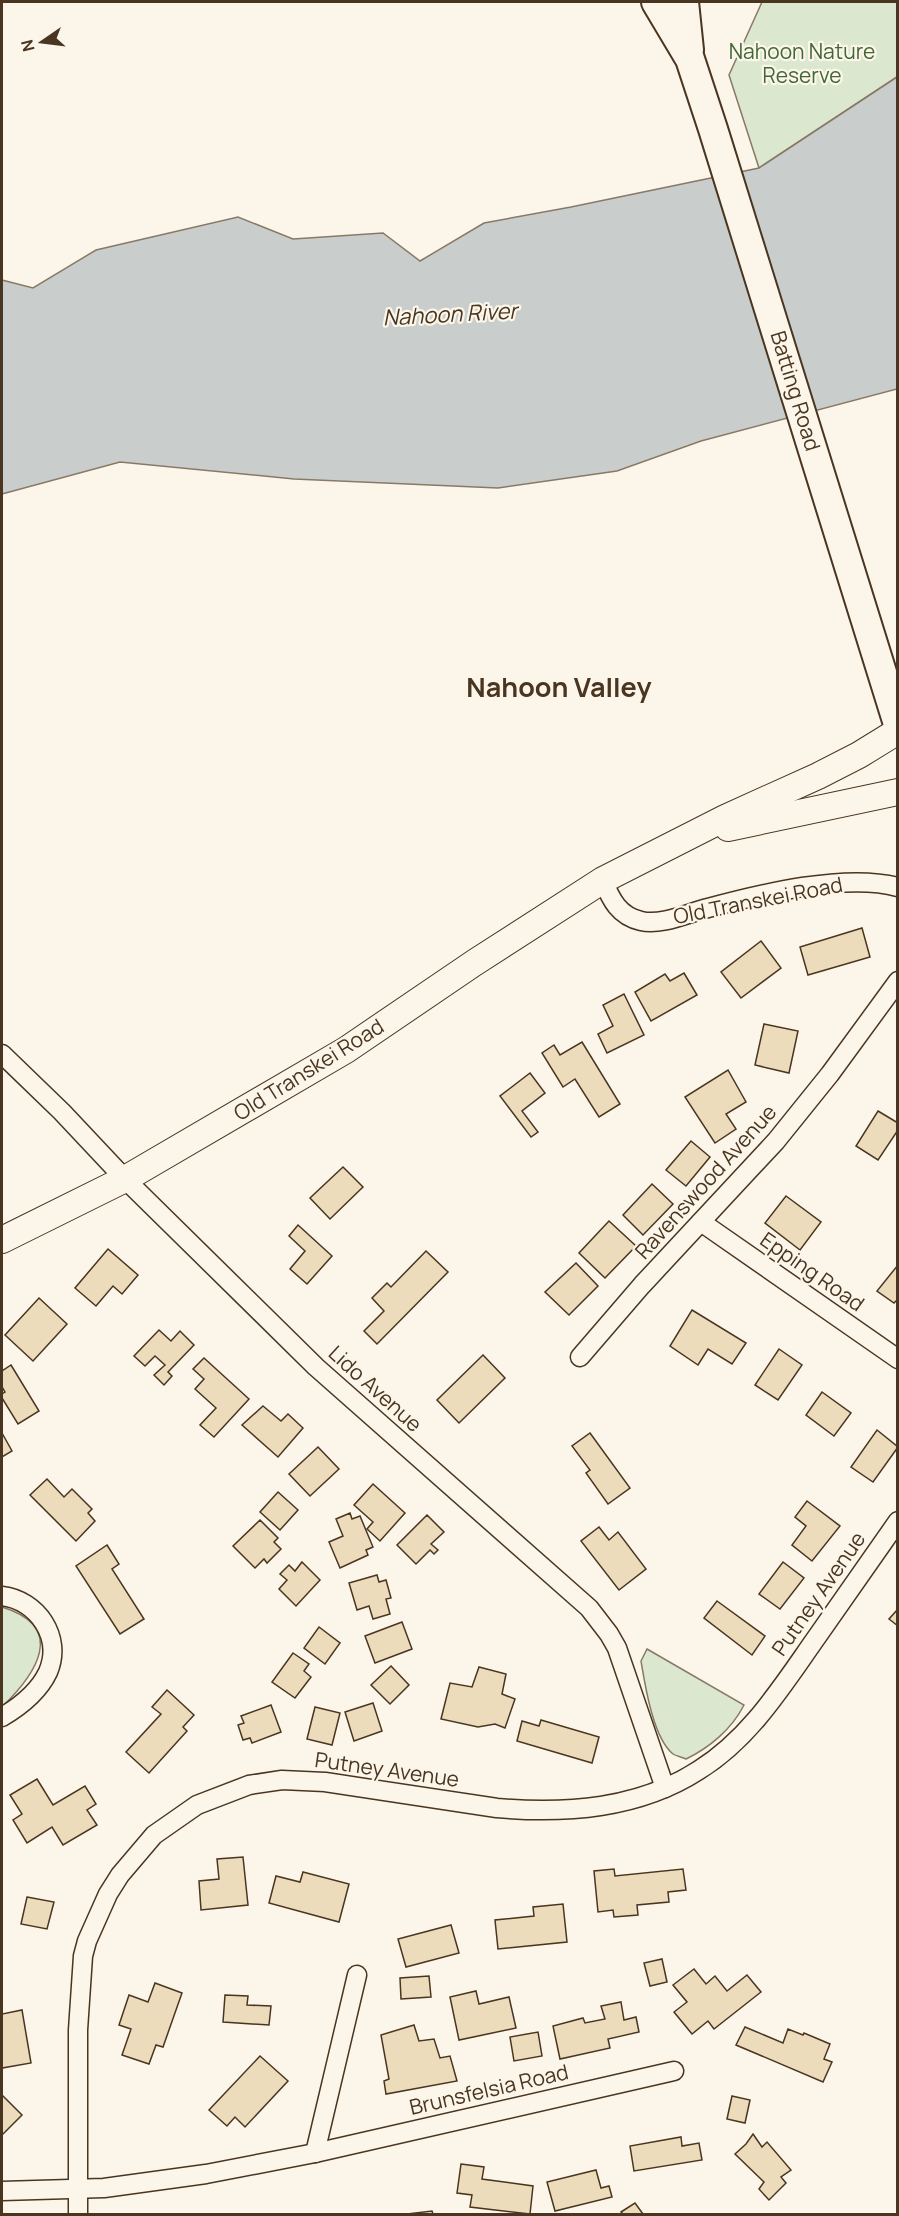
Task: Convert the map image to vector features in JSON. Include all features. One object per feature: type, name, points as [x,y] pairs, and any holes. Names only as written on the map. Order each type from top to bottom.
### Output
[{"type":"main road","name":"Batting Road","points":[[656,2],[690,59]]},
{"type":"main road","name":"Batting Road","points":[[684,2],[690,59],[897,724]]},
{"type":"main road","name":"Old Transkei Road","points":[[2,1240],[125,1179],[346,1050],[474,963],[603,880],[691,835],[818,776],[859,755],[897,731]]},
{"type":"main road","name":"Old Transkei Road","points":[[691,835],[897,792]]},
{"type":"street","name":"Old Transkei Road","points":[[603,880],[609,895],[621,912],[632,918],[649,922],[727,903],[824,884],[862,882],[897,887]]},
{"type":"street","name":"Ravenswood Avenue","points":[[580,1357],[642,1285],[776,1141],[830,1074],[897,981]]},
{"type":"street","name":"Lido Avenue","points":[[2,1054],[316,1367],[589,1608],[617,1648],[665,1788]]},
{"type":"street","name":"Epping Road","points":[[701,1222],[897,1359]]},
{"type":"street","name":"Putney Avenue","points":[[78,2214],[78,2030],[83,1956],[100,1910],[120,1875],[154,1835],[197,1805],[249,1785],[282,1780],[325,1782],[497,1808],[537,1811],[606,1806],[665,1788],[700,1770],[753,1724],[778,1692],[897,1521]]},
{"type":"street","points":[[2,1596],[27,1604],[35,1611],[46,1628],[51,1662],[42,1681],[30,1696],[2,1717]]},
{"type":"street","points":[[315,2153],[357,1975]]},
{"type":"street","name":"Brunsfelsia Road","points":[[2,2191],[104,2188],[206,2174],[315,2153],[674,2072]]},
{"type":"green space","name":"Nahoon Nature Reserve","points":[[762,2],[897,2],[897,77],[759,168],[729,75]]},
{"type":"green space","points":[[2,1607],[22,1616],[35,1626],[40,1639],[40,1652],[26,1680],[2,1707]]},
{"type":"green space","points":[[647,1649],[744,1705],[719,1737],[686,1759],[673,1754],[660,1736],[655,1724],[641,1661]]},
{"type":"water","name":"Nahoon River","points":[[897,77],[897,389],[701,441],[617,471],[498,488],[294,479],[120,462],[2,494],[2,280],[33,288],[96,250],[238,217],[293,239],[383,233],[420,261],[484,223],[759,168]]},
{"type":"building","points":[[862,928],[870,957],[808,975],[800,947]]},
{"type":"building","points":[[761,941],[781,968],[741,998],[721,972]]},
{"type":"building","points":[[684,973],[697,995],[651,1021],[635,992],[665,974],[670,981]]},
{"type":"building","points":[[624,994],[644,1035],[607,1053],[598,1034],[613,1026],[603,1005]]},
{"type":"building","points":[[764,1024],[798,1031],[789,1073],[755,1065]]},
{"type":"building","points":[[582,1042],[620,1104],[599,1117],[575,1079],[563,1087],[542,1053],[554,1045],[560,1055]]},
{"type":"building","points":[[728,1070],[746,1102],[726,1114],[736,1129],[715,1143],[685,1097]]},
{"type":"building","points":[[530,1073],[545,1093],[522,1111],[538,1132],[531,1137],[500,1096]]},
{"type":"building","points":[[878,1111],[898,1123],[898,1130],[878,1160],[856,1146]]},
{"type":"building","points":[[691,1141],[710,1157],[686,1186],[666,1170]]},
{"type":"building","points":[[343,1167],[363,1187],[330,1219],[310,1198]]},
{"type":"building","points":[[652,1184],[673,1204],[643,1235],[623,1215]]},
{"type":"building","points":[[786,1196],[821,1222],[800,1250],[765,1223]]},
{"type":"building","points":[[609,1221],[636,1246],[605,1278],[579,1253]]},
{"type":"building","points":[[298,1225],[332,1256],[307,1284],[290,1269],[305,1251],[289,1236]]},
{"type":"building","points":[[108,1249],[138,1275],[122,1294],[113,1286],[96,1306],[75,1288]]},
{"type":"building","points":[[426,1251],[448,1272],[377,1344],[364,1331],[384,1311],[372,1298],[387,1283],[391,1287]]},
{"type":"building","points":[[576,1263],[598,1286],[569,1315],[545,1292]]},
{"type":"building","points":[[898,1265],[898,1299],[894,1303],[877,1291]]},
{"type":"building","points":[[39,1298],[67,1324],[33,1361],[5,1335]]},
{"type":"building","points":[[692,1310],[746,1343],[732,1364],[708,1349],[698,1365],[670,1346]]},
{"type":"building","points":[[159,1330],[171,1341],[180,1331],[194,1345],[168,1372],[172,1376],[164,1385],[154,1375],[165,1365],[155,1356],[145,1366],[134,1356]]},
{"type":"building","points":[[779,1349],[802,1365],[778,1400],[755,1385]]},
{"type":"building","points":[[483,1355],[505,1378],[459,1423],[437,1400]]},
{"type":"building","points":[[204,1358],[249,1399],[214,1437],[200,1425],[216,1408],[195,1389],[204,1379],[193,1369]]},
{"type":"building","points":[[11,1365],[39,1411],[18,1424],[2,1398],[5,1392],[2,1387],[2,1371]]},
{"type":"building","points":[[822,1392],[851,1413],[834,1436],[806,1415]]},
{"type":"building","points":[[263,1406],[281,1421],[288,1414],[303,1428],[278,1457],[242,1425]]},
{"type":"building","points":[[877,1430],[898,1447],[873,1482],[851,1467]]},
{"type":"building","points":[[2,1433],[12,1451],[2,1457]]},
{"type":"building","points":[[590,1433],[630,1488],[608,1504],[586,1473],[590,1470],[572,1446]]},
{"type":"building","points":[[318,1447],[339,1469],[310,1496],[289,1474]]},
{"type":"building","points":[[47,1479],[64,1497],[72,1489],[92,1509],[88,1513],[95,1521],[76,1541],[30,1495]]},
{"type":"building","points":[[373,1484],[405,1513],[380,1541],[367,1529],[373,1522],[354,1505]]},
{"type":"building","points":[[278,1492],[298,1510],[280,1530],[260,1512]]},
{"type":"building","points":[[807,1501],[840,1526],[812,1561],[792,1545],[806,1526],[795,1517]]},
{"type":"building","points":[[350,1513],[352,1519],[360,1516],[373,1547],[366,1550],[368,1555],[340,1568],[329,1542],[343,1536],[336,1519]]},
{"type":"building","points":[[427,1515],[444,1532],[431,1544],[438,1550],[434,1554],[430,1550],[416,1564],[397,1545]]},
{"type":"building","points":[[260,1520],[278,1538],[274,1542],[281,1549],[267,1563],[264,1559],[255,1568],[233,1546]]},
{"type":"building","points":[[599,1527],[609,1540],[618,1532],[646,1569],[619,1590],[581,1541]]},
{"type":"building","points":[[107,1545],[119,1564],[112,1569],[144,1619],[120,1634],[76,1566]]},
{"type":"building","points":[[302,1562],[320,1580],[296,1606],[279,1589],[287,1580],[280,1574],[289,1565],[295,1571]]},
{"type":"building","points":[[783,1562],[804,1578],[780,1609],[759,1594]]},
{"type":"building","points":[[377,1575],[379,1582],[386,1580],[391,1598],[386,1599],[390,1614],[373,1619],[369,1606],[357,1610],[349,1583]]},
{"type":"building","points":[[717,1601],[765,1636],[752,1655],[704,1618]]},
{"type":"building","points":[[898,1609],[898,1626],[889,1619]]},
{"type":"building","points":[[402,1622],[412,1649],[375,1663],[365,1636]]},
{"type":"building","points":[[319,1627],[340,1643],[325,1664],[304,1648]]},
{"type":"building","points":[[293,1653],[309,1664],[304,1671],[311,1677],[295,1698],[272,1682]]},
{"type":"building","points":[[391,1666],[409,1685],[390,1704],[371,1685]]},
{"type":"building","points":[[479,1667],[506,1674],[502,1694],[515,1699],[505,1728],[495,1724],[478,1727],[441,1719],[450,1683],[472,1687]]},
{"type":"building","points":[[167,1690],[194,1715],[183,1727],[187,1731],[149,1773],[126,1752],[161,1714],[152,1707]]},
{"type":"building","points":[[373,1703],[382,1731],[354,1741],[345,1712]]},
{"type":"building","points":[[271,1705],[281,1732],[252,1743],[250,1738],[243,1740],[238,1725],[244,1723],[241,1716]]},
{"type":"building","points":[[315,1707],[340,1713],[332,1745],[307,1739]]},
{"type":"building","points":[[541,1720],[599,1737],[592,1763],[517,1741],[522,1721],[539,1726]]},
{"type":"building","points":[[37,1779],[53,1805],[85,1786],[96,1804],[87,1810],[97,1825],[63,1845],[52,1827],[27,1843],[13,1820],[22,1814],[10,1795]]},
{"type":"building","points":[[243,1857],[248,1905],[201,1910],[199,1881],[219,1879],[217,1859]]},
{"type":"building","points":[[614,1869],[615,1876],[683,1869],[686,1890],[668,1892],[669,1902],[637,1905],[638,1915],[614,1917],[613,1910],[598,1912],[594,1871]]},
{"type":"building","points":[[303,1872],[349,1884],[339,1922],[269,1903],[276,1876],[300,1882]]},
{"type":"building","points":[[27,1897],[54,1902],[47,1929],[21,1924]]},
{"type":"building","points":[[563,1904],[567,1942],[498,1949],[495,1920],[534,1916],[533,1907]]},
{"type":"building","points":[[451,1925],[459,1953],[406,1967],[398,1939]]},
{"type":"building","points":[[662,1959],[667,1982],[650,1986],[644,1963]]},
{"type":"building","points":[[694,1969],[706,1984],[715,1976],[727,1991],[747,1975],[761,1992],[714,2029],[708,2021],[692,2034],[674,2012],[687,2002],[673,1985]]},
{"type":"building","points":[[429,1976],[431,1997],[401,1999],[400,1978]]},
{"type":"building","points":[[155,1983],[182,1993],[163,2047],[156,2045],[149,2064],[122,2055],[131,2029],[119,2025],[129,1995],[148,2002]]},
{"type":"building","points":[[476,1991],[479,2004],[509,1997],[516,2028],[459,2040],[450,1997]]},
{"type":"building","points":[[225,1995],[248,1996],[247,2005],[271,2006],[269,2025],[223,2022]]},
{"type":"building","points":[[621,2002],[624,2020],[636,2017],[639,2032],[608,2039],[610,2048],[560,2059],[553,2026],[583,2018],[585,2023],[605,2019],[601,2006]]},
{"type":"building","points":[[22,2010],[31,2063],[2,2068],[2,2014]]},
{"type":"building","points":[[414,2025],[419,2041],[434,2039],[440,2058],[450,2056],[457,2081],[386,2094],[384,2081],[389,2079],[381,2035]]},
{"type":"building","points":[[745,2027],[783,2043],[788,2029],[830,2044],[824,2059],[832,2062],[823,2082],[736,2045]]},
{"type":"building","points":[[538,2032],[542,2056],[514,2061],[510,2037]]},
{"type":"building","points":[[260,2056],[288,2081],[245,2127],[235,2117],[227,2126],[209,2110]]},
{"type":"building","points":[[2,2095],[22,2115],[3,2134],[2,2133]]},
{"type":"building","points":[[732,2096],[750,2100],[745,2123],[727,2119]]},
{"type":"building","points":[[753,2134],[762,2147],[767,2142],[791,2170],[781,2177],[786,2183],[769,2200],[759,2189],[764,2182],[735,2154]]},
{"type":"building","points":[[681,2137],[682,2146],[699,2143],[702,2160],[634,2171],[630,2146]]},
{"type":"building","points":[[461,2164],[484,2167],[482,2179],[533,2186],[530,2214],[470,2207],[472,2195],[457,2193]]},
{"type":"building","points":[[596,2170],[601,2188],[609,2186],[612,2197],[555,2211],[547,2182]]},
{"type":"building","points":[[635,2203],[643,2214],[623,2214],[621,2212]]},
{"type":"building","points":[[432,2211],[433,2214],[407,2214]]},
{"type":"district","name":"Nahoon Valley","points":[[559,688]]}]
